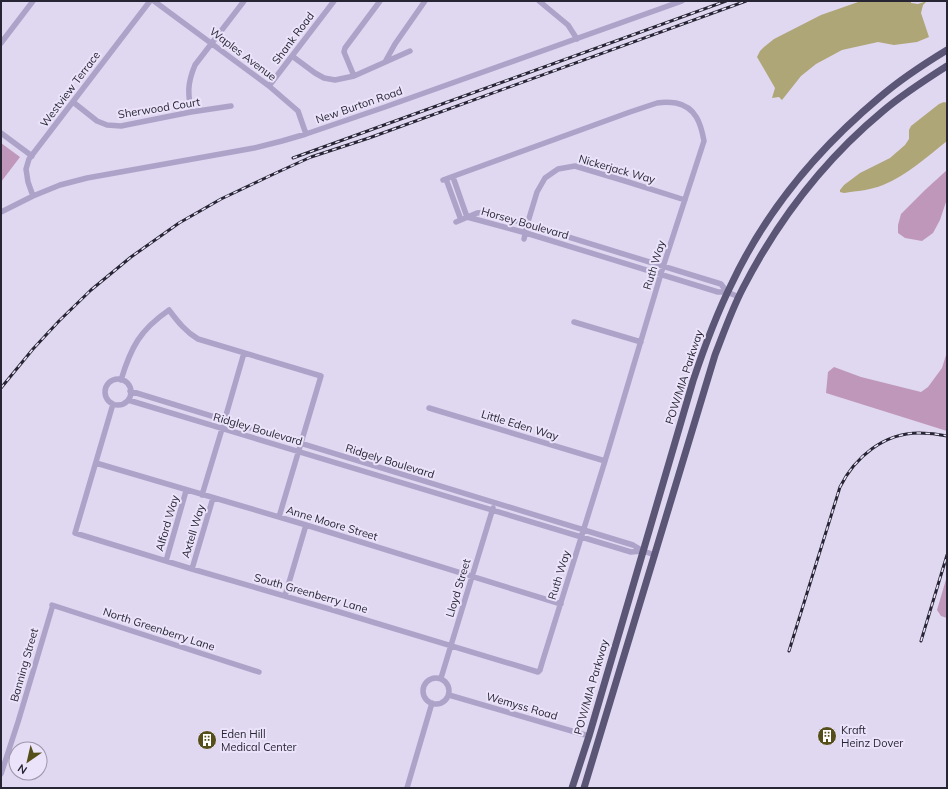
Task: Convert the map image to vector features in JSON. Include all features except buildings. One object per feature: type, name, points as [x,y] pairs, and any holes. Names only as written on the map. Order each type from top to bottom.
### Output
[{"type":"main road","name":"POW/MIA Parkway","points":[[572,788],[693,381],[704,347],[727,292],[766,223],[804,172],[827,146],[880,96],[917,69],[947,50]]},
{"type":"main road","name":"POW/MIA Parkway","points":[[584,788],[715,355],[728,320],[739,297],[777,229],[800,196],[826,165],[883,111],[912,89],[947,66]]},
{"type":"main road","points":[[588,736],[595,743],[596,748]]},
{"type":"street","points":[[1,43],[33,1]]},
{"type":"street","name":"Westview Terrace","points":[[33,196],[28,182],[26,169],[29,159],[150,1]]},
{"type":"street","name":"Waples Avenue","points":[[154,1],[269,86],[298,111],[306,134]]},
{"type":"street","points":[[192,112],[188,91],[191,74],[195,65],[244,1]]},
{"type":"street","name":"Shank Road","points":[[269,86],[334,1]]},
{"type":"street","points":[[354,76],[344,52],[345,48],[380,1]]},
{"type":"street","points":[[385,62],[395,44],[425,1]]},
{"type":"street","points":[[539,1],[563,20],[577,39]]},
{"type":"street","name":"New Burton Road","points":[[1,212],[33,196],[86,178],[254,148],[306,134],[682,1]]},
{"type":"street","points":[[292,56],[315,73],[324,78],[334,80],[354,76],[410,52]]},
{"type":"street","name":"Sherwood Court","points":[[73,102],[98,121],[107,125],[121,126],[231,106]]},
{"type":"street","name":"Ruth Way","points":[[467,217],[458,221],[445,180],[658,103],[669,102],[679,104],[690,109],[697,118],[704,141],[661,274],[642,342],[540,670]]},
{"type":"street","points":[[1,133],[32,156]]},
{"type":"street","name":"Nickerjack Way","points":[[527,225],[537,192],[545,178],[558,169],[575,166],[625,180],[685,200]]},
{"type":"street","points":[[453,177],[467,217]]},
{"type":"street","name":"Horsey Boulevard","points":[[467,217],[477,213],[487,212],[721,284],[727,292]]},
{"type":"street","name":"Horsey Boulevard","points":[[467,217],[526,233],[718,292],[727,292],[739,297]]},
{"type":"street","points":[[524,240],[527,225]]},
{"type":"street","points":[[121,380],[137,340],[148,327],[169,310],[180,325],[198,339],[321,376],[278,517]]},
{"type":"street","points":[[574,322],[642,342]]},
{"type":"street","points":[[202,495],[244,353]]},
{"type":"street","points":[[115,380],[121,380],[127,383],[130,392],[128,400],[119,405],[108,400],[105,392],[108,384],[115,380]]},
{"type":"street","name":"Ridgely Boulevard","points":[[130,392],[633,545],[654,555]]},
{"type":"street","name":"Ridgley Boulevard","points":[[128,400],[382,476]]},
{"type":"street","points":[[96,463],[114,404]]},
{"type":"street","name":"Little Eden Way","points":[[429,408],[605,461]]},
{"type":"street","name":"Anne Moore Street","points":[[96,463],[186,491],[306,525],[561,604]]},
{"type":"street","name":"South Greenberry Lane","points":[[96,463],[75,533],[192,569],[336,610],[538,672],[540,670]]},
{"type":"street","points":[[371,473],[373,466]]},
{"type":"street","name":"Ridgely Boulevard","points":[[382,476],[631,552],[643,551]]},
{"type":"street","name":"Alford Way","points":[[166,561],[186,491]]},
{"type":"street","name":"Axtell Way","points":[[192,569],[213,498]]},
{"type":"street","name":"Lloyd Street","points":[[441,678],[494,503]]},
{"type":"street","points":[[285,596],[306,525]]},
{"type":"street","name":"North Greenberry Lane","points":[[52,606],[259,672]]},
{"type":"street","name":"Banning Street","points":[[1,774],[52,606]]},
{"type":"street","points":[[436,677],[441,678],[447,683],[450,691],[449,695],[444,702],[432,703],[428,701],[424,695],[424,686],[428,680],[436,677]]},
{"type":"street","name":"Wemyss Road","points":[[449,695],[588,736]]},
{"type":"street","points":[[407,788],[432,703]]},
{"type":"shaded area","points":[[861,1],[911,1],[911,3],[918,4],[927,1],[923,5],[921,13],[929,37],[917,42],[894,45],[878,42],[842,50],[816,64],[801,76],[782,100],[779,97],[772,98],[775,88],[757,57],[760,51],[774,39],[821,15]]},
{"type":"shaded area","points":[[944,102],[947,103],[947,141],[892,181],[869,189],[844,193],[840,192],[844,185],[860,173],[890,158],[905,145],[909,139],[909,130],[911,126],[939,104]]},
{"type":"shaded area","points":[[1,143],[20,157],[1,182]]},
{"type":"shaded area","points":[[947,170],[947,199],[940,220],[933,233],[922,241],[905,238],[898,233],[898,225],[901,214]]},
{"type":"shaded area","points":[[947,352],[947,431],[826,393],[828,372],[834,367],[861,377],[921,392],[928,387],[942,368]]},
{"type":"shaded area","points":[[947,576],[947,618],[941,616],[937,610]]},
{"type":"railway","points":[[293,158],[726,1]]},
{"type":"railway","points":[[1,388],[33,349],[91,290],[131,257],[179,223],[221,199],[311,157],[369,138],[746,1]]},
{"type":"railway","points":[[789,651],[840,487],[846,476],[862,457],[883,442],[894,437],[919,433],[947,436]]},
{"type":"railway","points":[[921,641],[947,555]]},
{"type":"place","name":"Kraft Heinz Dover","points":[[827,736]]},
{"type":"place","name":"Eden Hill Medical Center","points":[[207,740]]}]
